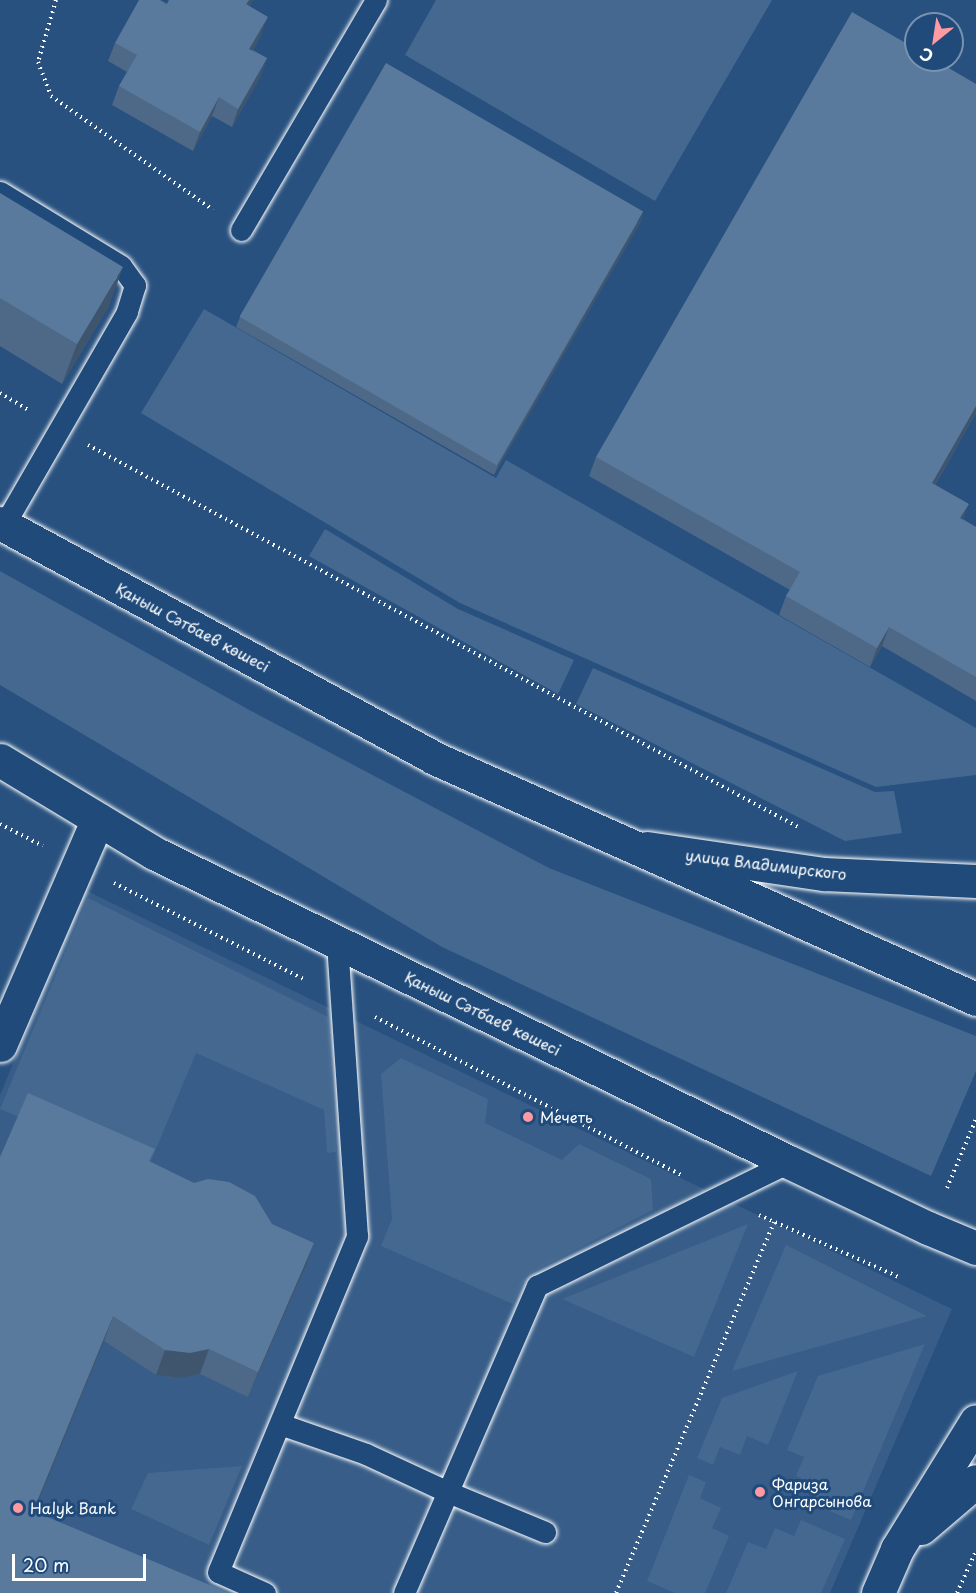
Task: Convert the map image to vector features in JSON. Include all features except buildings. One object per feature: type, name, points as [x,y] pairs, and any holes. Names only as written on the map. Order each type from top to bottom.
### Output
[{"type":"main road","name":"Қаныш Сәтбаев көшесі","points":[[2,524],[434,758],[976,999]]},
{"type":"main road","name":"Қаныш Сәтбаев көшесі","points":[[0,760],[154,852],[789,1162],[928,1228],[976,1248]]},
{"type":"main road","points":[[0,1045],[98,819]]},
{"type":"main road","name":"улица Владимирского","points":[[628,845],[824,874],[976,881]]},
{"type":"main road","points":[[878,1593],[897,1549],[976,1421]]},
{"type":"main road","points":[[897,1549],[976,1481]]},
{"type":"lane","points":[[242,230],[376,0]]},
{"type":"lane","points":[[0,192],[121,266],[135,285],[127,312],[2,524]]},
{"type":"lane","points":[[265,1593],[218,1572],[357,1236],[337,942]]},
{"type":"lane","points":[[404,1593],[537,1286],[789,1162]]},
{"type":"lane","points":[[280,1424],[366,1454],[448,1492],[545,1532]]},
{"type":"path","points":[[56,0],[38,62],[51,96],[242,230]]},
{"type":"path","points":[[0,393],[59,429],[804,830]]},
{"type":"path","points":[[0,824],[774,1222],[901,1278]]},
{"type":"path","points":[[947,1188],[976,1119]]},
{"type":"path","points":[[616,1593],[774,1222]]},
{"type":"path","points":[[957,1593],[976,1551]]},
{"type":"shaded area","points":[[436,0],[772,0],[655,201],[405,55]]},
{"type":"shaded area","points":[[204,309],[496,478],[506,460],[976,728],[976,775],[876,787],[460,603],[141,413]]},
{"type":"shaded area","points":[[325,529],[458,609],[574,660],[558,694],[309,556]]},
{"type":"shaded area","points":[[0,571],[253,712],[549,868],[976,1036],[976,1071],[931,1176],[442,947],[0,685]]},
{"type":"shaded area","points":[[593,668],[875,792],[894,791],[902,833],[845,841],[576,704]]},
{"type":"shaded area","points":[[85,890],[952,1309],[830,1593],[0,1593],[0,1095]]},
{"type":"shaded area","points":[[88,898],[328,1017],[336,1152],[327,1153],[324,1110],[196,1053],[146,1173],[0,1109]]},
{"type":"shaded area","points":[[401,1058],[488,1099],[485,1123],[562,1160],[579,1144],[651,1179],[653,1210],[526,1275],[513,1304],[381,1246],[392,1219],[381,1074]]},
{"type":"shaded area","points":[[748,1224],[694,1357],[562,1299]]},
{"type":"shaded area","points":[[786,1245],[927,1316],[732,1371]]},
{"type":"shaded area","points":[[925,1344],[851,1520],[810,1503],[817,1485],[796,1476],[804,1457],[787,1450],[818,1376]]},
{"type":"shaded area","points":[[798,1371],[768,1445],[747,1436],[740,1455],[720,1447],[713,1465],[697,1458],[722,1398]]},
{"type":"shaded area","points":[[242,1466],[209,1545],[131,1509],[148,1473]]},
{"type":"shaded area","points":[[689,1475],[706,1482],[700,1498],[721,1508],[712,1528],[729,1536],[705,1593],[675,1593],[647,1581]]},
{"type":"shaded area","points":[[801,1520],[845,1539],[821,1593],[726,1593],[748,1542],[766,1549],[775,1528],[794,1536]]},
{"type":"place","name":"Мечеть","points":[[528,1117]]},
{"type":"place","name":"Фариза Онгарсынова","points":[[760,1492]]},
{"type":"place","name":"Halyk Bank","points":[[18,1508]]}]
